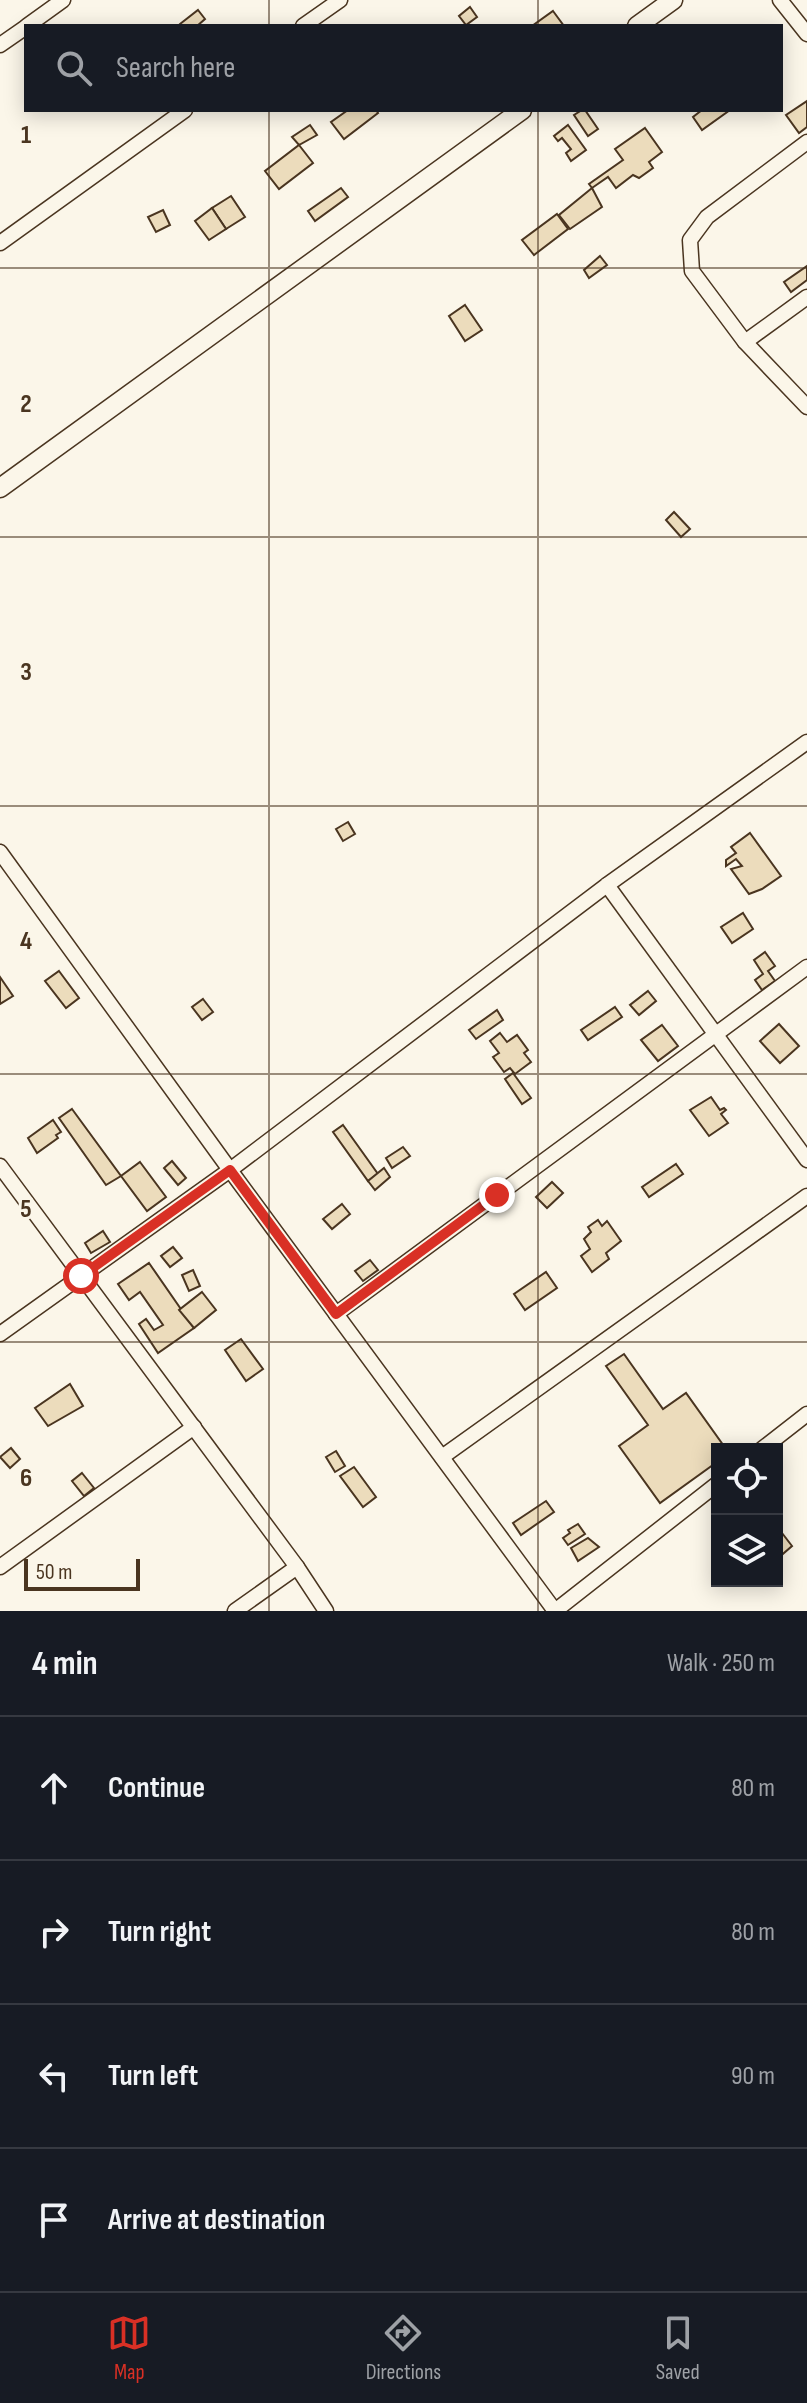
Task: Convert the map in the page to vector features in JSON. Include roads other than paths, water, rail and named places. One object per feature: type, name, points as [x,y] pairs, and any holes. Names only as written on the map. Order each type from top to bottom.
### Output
[{"type":"street","points":[[29,24],[63,0]]},
{"type":"street","points":[[306,24],[340,0]]},
{"type":"street","points":[[640,24],[673,0]]},
{"type":"street","points":[[780,0],[807,34]]},
{"type":"street","points":[[0,45],[24,27]]},
{"type":"street","points":[[0,243],[182,112]]},
{"type":"street","points":[[0,488],[519,112]]},
{"type":"street","points":[[807,142],[707,217],[690,240],[692,271],[745,342],[807,407]]},
{"type":"street","points":[[745,342],[807,297]]},
{"type":"street","points":[[0,1334],[230,1170],[607,885],[807,742]]},
{"type":"street","points":[[0,852],[555,1611],[711,1489]]},
{"type":"street","points":[[607,885],[807,1160]]},
{"type":"street","points":[[336,1314],[807,967]]},
{"type":"street","points":[[0,1166],[297,1567],[326,1611]]},
{"type":"street","points":[[442,1457],[807,1196]]},
{"type":"street","points":[[770,1443],[807,1414]]},
{"type":"street","points":[[0,1567],[194,1427]]},
{"type":"street","points":[[235,1611],[297,1567]]}]
